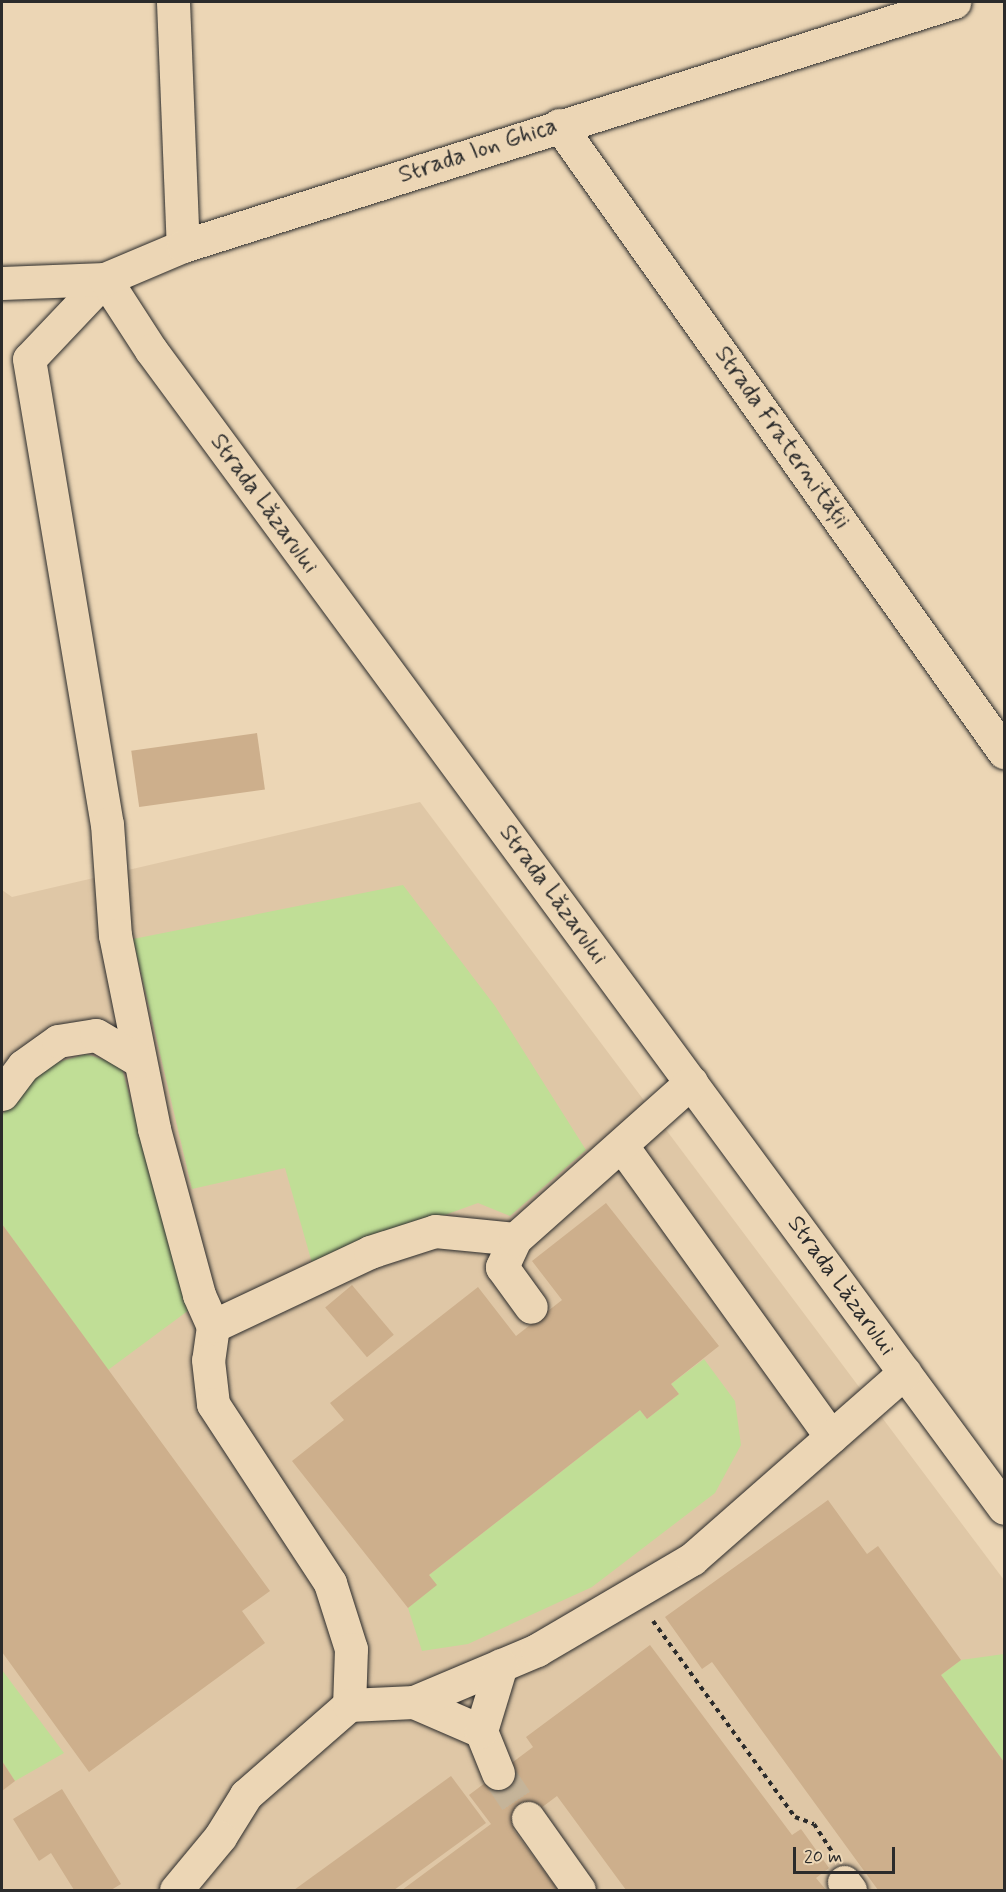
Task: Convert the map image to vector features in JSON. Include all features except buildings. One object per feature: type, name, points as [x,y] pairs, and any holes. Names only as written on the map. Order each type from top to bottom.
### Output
[{"type":"street","points":[[173,2],[183,246]]},
{"type":"street","name":"Strada Ion Ghica","points":[[2,283],[105,279],[183,246],[558,125],[954,2]]},
{"type":"street","name":"Strada Fraternității","points":[[558,125],[1005,752]]},
{"type":"street","points":[[105,279],[30,359],[107,824],[115,935],[140,1061],[199,1295],[213,1326],[207,1360],[213,1404],[330,1583],[351,1649],[349,1705]]},
{"type":"street","name":"Strada Lăzarului","points":[[105,279],[151,350],[1005,1508]]},
{"type":"street","points":[[2,1094],[23,1066],[58,1041],[96,1035],[140,1061]]},
{"type":"street","points":[[531,1307],[502,1267],[515,1239],[691,1083]]},
{"type":"street","points":[[622,1146],[831,1437]]},
{"type":"street","points":[[213,1326],[370,1252],[435,1231],[515,1239]]},
{"type":"street","points":[[176,1890],[220,1837],[246,1795],[349,1705],[414,1702],[501,1665],[692,1559],[904,1372]]},
{"type":"street","points":[[498,1773],[481,1731],[501,1665]]},
{"type":"street","points":[[414,1702],[481,1731]]},
{"type":"street","points":[[528,1818],[579,1890]]},
{"type":"path","points":[[636,1592],[672,1653],[795,1817],[814,1824],[847,1886]]},
{"type":"shaded area","points":[[420,802],[1004,1580],[1004,1890],[2,1890],[2,890],[12,897]]},
{"type":"green space","points":[[403,885],[495,1006],[586,1150],[510,1216],[478,1203],[312,1263],[285,1168],[192,1189],[133,939]]},
{"type":"green space","points":[[86,1054],[121,1065],[189,1310],[108,1370],[2,1224],[2,1115],[38,1068]]},
{"type":"green space","points":[[704,1359],[735,1401],[741,1445],[715,1493],[592,1587],[468,1644],[422,1651],[408,1608],[436,1585],[429,1575],[640,1410],[647,1419],[679,1394],[671,1384]]},
{"type":"green space","points":[[1004,1654],[1004,1762],[941,1675],[961,1660]]},
{"type":"green space","points":[[2,1670],[64,1753],[15,1781],[2,1761]]},
{"type":"tunnel","points":[[498,1773],[528,1818]]}]
